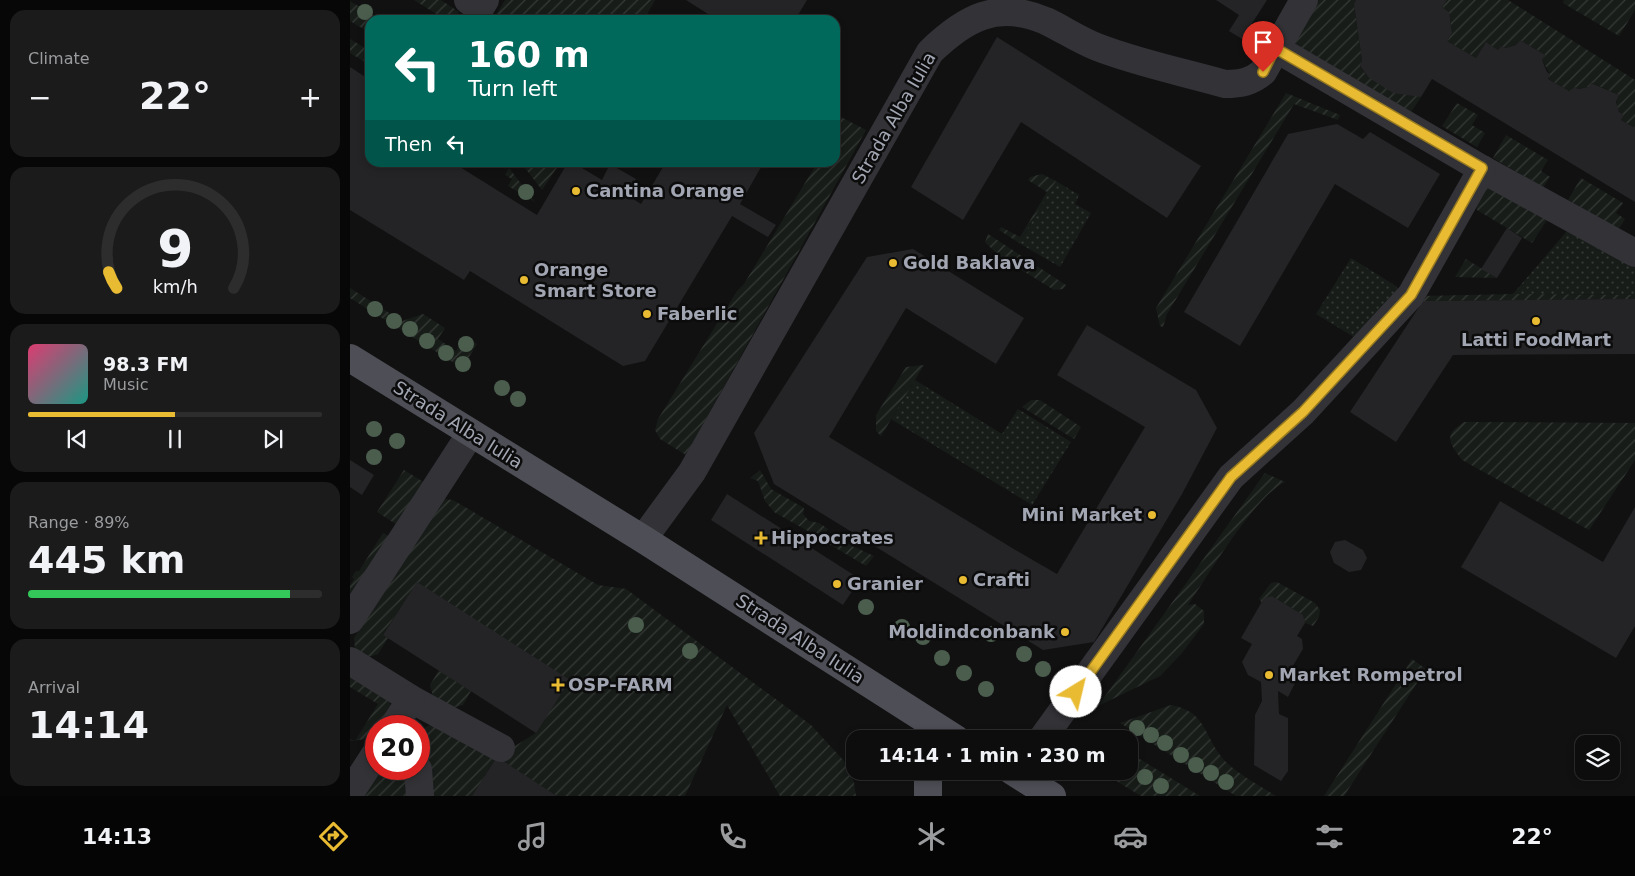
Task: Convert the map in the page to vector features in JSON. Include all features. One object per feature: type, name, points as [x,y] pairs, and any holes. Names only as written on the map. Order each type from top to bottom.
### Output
[{"type":"main road","name":"Strada Alba Iulia","points":[[350,358],[643,539],[928,730]]},
{"type":"main road","points":[[928,780],[928,796]]},
{"type":"main road","points":[[1027,780],[1052,796]]},
{"type":"lane","points":[[468,0],[480,8],[485,0]]},
{"type":"lane","name":"Strada Alba Iulia","points":[[643,539],[692,472],[930,52],[955,28],[988,14],[1006,11],[1024,13],[1096,47],[1225,84],[1240,84],[1253,80],[1263,72],[1304,0]]},
{"type":"lane","points":[[1275,48],[1482,168],[1635,253]]},
{"type":"lane","points":[[1048,730],[1231,477],[1303,412],[1411,295],[1482,168]]},
{"type":"lane","points":[[350,620],[471,433]]},
{"type":"lane","points":[[350,661],[411,699],[501,748]]},
{"type":"lane","points":[[401,715],[411,699]]},
{"type":"lane","points":[[411,699],[413,715]]},
{"type":"lane","points":[[350,793],[365,770]]},
{"type":"lane","points":[[419,780],[420,796]]},
{"type":"shaded area","points":[[414,0],[441,0],[459,12],[457,15],[438,15]]},
{"type":"shaded area","points":[[505,0],[655,0],[647,15],[496,15]]},
{"type":"shaded area","points":[[1319,0],[1356,0],[1354,4],[1362,60],[1360,67],[1369,78],[1421,97],[1409,115],[1298,50],[1294,38]]},
{"type":"shaded area","points":[[1447,0],[1508,0],[1635,80],[1635,128],[1621,120],[1623,115],[1619,111],[1617,104],[1619,95],[1592,83],[1589,87],[1578,89],[1574,87],[1571,92],[1548,79],[1550,74],[1542,60],[1545,55],[1520,40],[1516,45],[1506,48],[1501,46],[1498,50],[1486,42],[1476,58],[1447,41],[1452,33],[1449,12],[1442,7]]},
{"type":"shaded area","points":[[1564,0],[1635,0],[1635,10],[1619,36],[1563,3]]},
{"type":"shaded area","points":[[350,1],[373,15],[365,15],[365,30],[350,21]]},
{"type":"shaded area","points":[[350,39],[365,48],[365,62],[350,53]]},
{"type":"shaded area","points":[[1286,93],[1340,115],[1338,120],[1294,104],[1167,314],[1163,327],[1160,326],[1156,308]]},
{"type":"shaded area","points":[[1457,103],[1478,115],[1472,125],[1485,133],[1477,147],[1442,126]]},
{"type":"shaded area","points":[[840,117],[866,130],[686,455],[660,439],[655,430],[658,419],[737,291],[744,284],[814,168],[813,167],[840,167]]},
{"type":"shaded area","points":[[1506,135],[1548,160],[1541,171],[1550,177],[1543,188],[1493,158]]},
{"type":"shaded area","points":[[524,167],[557,167],[542,190]]},
{"type":"shaded area","points":[[509,168],[535,202],[508,186],[512,179],[505,175]]},
{"type":"shaded area","points":[[1042,174],[1056,181],[1019,243],[999,230],[1001,227],[1020,237],[1047,192],[1028,180],[1030,177]]},
{"type":"shaded area","points":[[1581,178],[1623,203],[1616,213],[1625,219],[1618,230],[1568,200]]},
{"type":"shaded area","points":[[1056,181],[1079,195],[1075,204],[1091,213],[1060,267],[1019,243]]},
{"type":"shaded area","points":[[1488,184],[1547,220],[1532,243],[1477,210],[1476,204]]},
{"type":"shaded area","points":[[1567,231],[1635,267],[1635,295],[1513,294]]},
{"type":"shaded area","points":[[988,234],[1066,285],[1063,289],[1054,290],[999,256],[985,242]]},
{"type":"shaded area","points":[[1351,258],[1396,286],[1399,292],[1359,340],[1316,314]]},
{"type":"shaded area","points":[[1466,259],[1497,278],[1455,277]]},
{"type":"shaded area","points":[[350,288],[402,321],[423,314],[445,328],[438,339],[456,351],[466,337],[477,344],[462,368],[350,298]]},
{"type":"shaded area","points":[[1513,294],[1635,295],[1635,299],[1423,301],[1422,296]]},
{"type":"shaded area","points":[[924,365],[881,436],[876,431],[876,415],[906,367]]},
{"type":"shaded area","points":[[915,380],[1002,434],[1018,409],[1071,442],[1032,505],[891,419]]},
{"type":"shaded area","points":[[1031,400],[1040,400],[1081,427],[1074,439],[1022,407]]},
{"type":"shaded area","points":[[1464,422],[1635,423],[1635,460],[1589,530],[1462,460],[1451,444],[1450,439],[1453,431]]},
{"type":"shaded area","points":[[404,470],[425,483],[399,526],[377,512]]},
{"type":"shaded area","points":[[760,470],[771,489],[804,508],[803,514],[809,521],[819,523],[828,529],[822,539],[774,512],[765,501],[758,481],[750,478]]},
{"type":"shaded area","points":[[1265,473],[1285,482],[1259,503],[1233,537],[1188,605],[1195,604],[1204,611],[1204,624],[1182,653],[1160,676],[1098,706]]},
{"type":"shaded area","points":[[442,499],[453,500],[598,585],[626,589],[811,725],[844,761],[846,765],[846,780],[853,780],[856,796],[780,796],[727,705],[685,796],[557,796],[497,758],[472,796],[430,796],[428,780],[430,780],[430,725],[434,723],[497,757],[536,733],[417,583],[383,634],[388,638],[378,654],[369,657],[355,649],[354,638]]},
{"type":"shaded area","points":[[838,532],[844,536],[850,545],[874,556],[866,566],[829,544]]},
{"type":"shaded area","points":[[383,533],[391,537],[350,601],[350,585],[354,579],[352,577],[356,571],[359,571]]},
{"type":"shaded area","points":[[1277,582],[1315,603],[1320,610],[1319,617],[1313,626],[1305,623],[1303,615],[1272,596],[1265,598],[1262,603],[1259,599],[1271,583]]},
{"type":"shaded area","points":[[1412,659],[1426,669],[1344,796],[1324,796]]},
{"type":"shaded area","points":[[350,670],[389,700],[392,710],[390,715],[371,715],[378,704],[350,687]]},
{"type":"shaded area","points":[[439,670],[471,691],[463,705],[452,708],[433,696],[430,685]]},
{"type":"shaded area","points":[[1171,705],[1183,708],[1199,719],[1225,761],[1276,796],[1236,796],[1138,734],[1138,730],[1131,730],[1120,723]]},
{"type":"shaded area","points":[[365,724],[365,739],[355,740]]},
{"type":"shaded area","points":[[1138,758],[1200,796],[1141,796],[1115,780],[1138,780]]},
{"type":"shaded area","points":[[371,780],[408,780],[411,796],[360,796]]},
{"type":"building","points":[[686,0],[807,0],[798,15],[708,14]]},
{"type":"building","points":[[1216,0],[1267,0],[1242,39],[1229,31],[1239,15]]},
{"type":"building","points":[[1356,0],[1447,0],[1442,7],[1449,12],[1452,33],[1447,41],[1476,58],[1486,42],[1498,50],[1501,46],[1506,48],[1516,45],[1520,40],[1545,55],[1542,60],[1547,72],[1550,74],[1548,79],[1571,92],[1574,87],[1578,89],[1589,87],[1591,83],[1619,95],[1616,102],[1619,112],[1624,115],[1621,120],[1635,128],[1635,202],[1432,79],[1421,97],[1393,93],[1369,78],[1360,66],[1362,60],[1354,4]]},
{"type":"building","points":[[997,37],[1201,166],[1167,218],[1021,122],[963,220],[911,187]]},
{"type":"building","points":[[350,67],[365,77],[365,167],[460,167],[537,215],[565,167],[580,167],[602,180],[608,167],[615,167],[636,179],[627,195],[641,204],[663,167],[761,167],[740,204],[776,225],[768,237],[732,216],[645,361],[623,366],[470,271],[464,280],[350,210]]},
{"type":"building","points":[[1337,124],[1363,139],[1370,132],[1440,174],[1408,228],[1335,184],[1240,346],[1184,312],[1288,134]]},
{"type":"building","points":[[1507,228],[1522,238],[1497,278],[1481,269]]},
{"type":"building","points":[[913,249],[1024,318],[996,364],[906,308],[829,437],[1019,552],[1057,574],[1145,427],[1057,375],[1087,325],[1196,390],[1217,428],[1182,494],[1094,642],[1043,650],[774,484],[754,433],[867,257]]},
{"type":"building","points":[[1635,299],[1635,354],[1453,355],[1396,442],[1350,412],[1423,301]]},
{"type":"building","points":[[350,460],[374,475],[362,495],[350,487]]},
{"type":"building","points":[[727,494],[860,579],[843,605],[711,520]]},
{"type":"building","points":[[1500,501],[1603,562],[1635,507],[1635,626],[1616,658],[1461,567]]},
{"type":"building","points":[[1345,540],[1363,550],[1367,558],[1361,570],[1349,572],[1334,563],[1330,552],[1335,542]]},
{"type":"building","points":[[417,582],[570,680],[536,733],[383,635]]},
{"type":"building","points":[[1272,596],[1303,615],[1305,623],[1297,636],[1302,639],[1303,649],[1291,669],[1297,672],[1297,679],[1288,697],[1278,691],[1279,714],[1288,718],[1288,771],[1281,781],[1254,765],[1255,715],[1262,701],[1261,682],[1248,675],[1242,662],[1252,644],[1241,638],[1264,598]]},
{"type":"building","points":[[497,757],[557,796],[472,796]]},
{"type":"place","name":"Cantina Orange","points":[[576,191]]},
{"type":"place","name":"Gold Baklava","points":[[893,263]]},
{"type":"place","name":"Orange Smart Store","points":[[524,280]]},
{"type":"place","name":"Faberlic","points":[[647,314]]},
{"type":"place","name":"Latti FoodMart","points":[[1536,321]]},
{"type":"place","name":"Mini Market","points":[[1152,515]]},
{"type":"place","name":"Hippocrates","points":[[761,538]]},
{"type":"place","name":"Crafti","points":[[963,580]]},
{"type":"place","name":"Granier","points":[[837,584]]},
{"type":"place","name":"Moldindconbank","points":[[1065,632]]},
{"type":"place","name":"Market Rompetrol","points":[[1269,675]]},
{"type":"place","name":"OSP-FARM","points":[[558,685]]},
{"type":"route","points":[[1076,692],[1231,477],[1303,412],[1411,295],[1482,168],[1275,48],[1263,72]]}]
